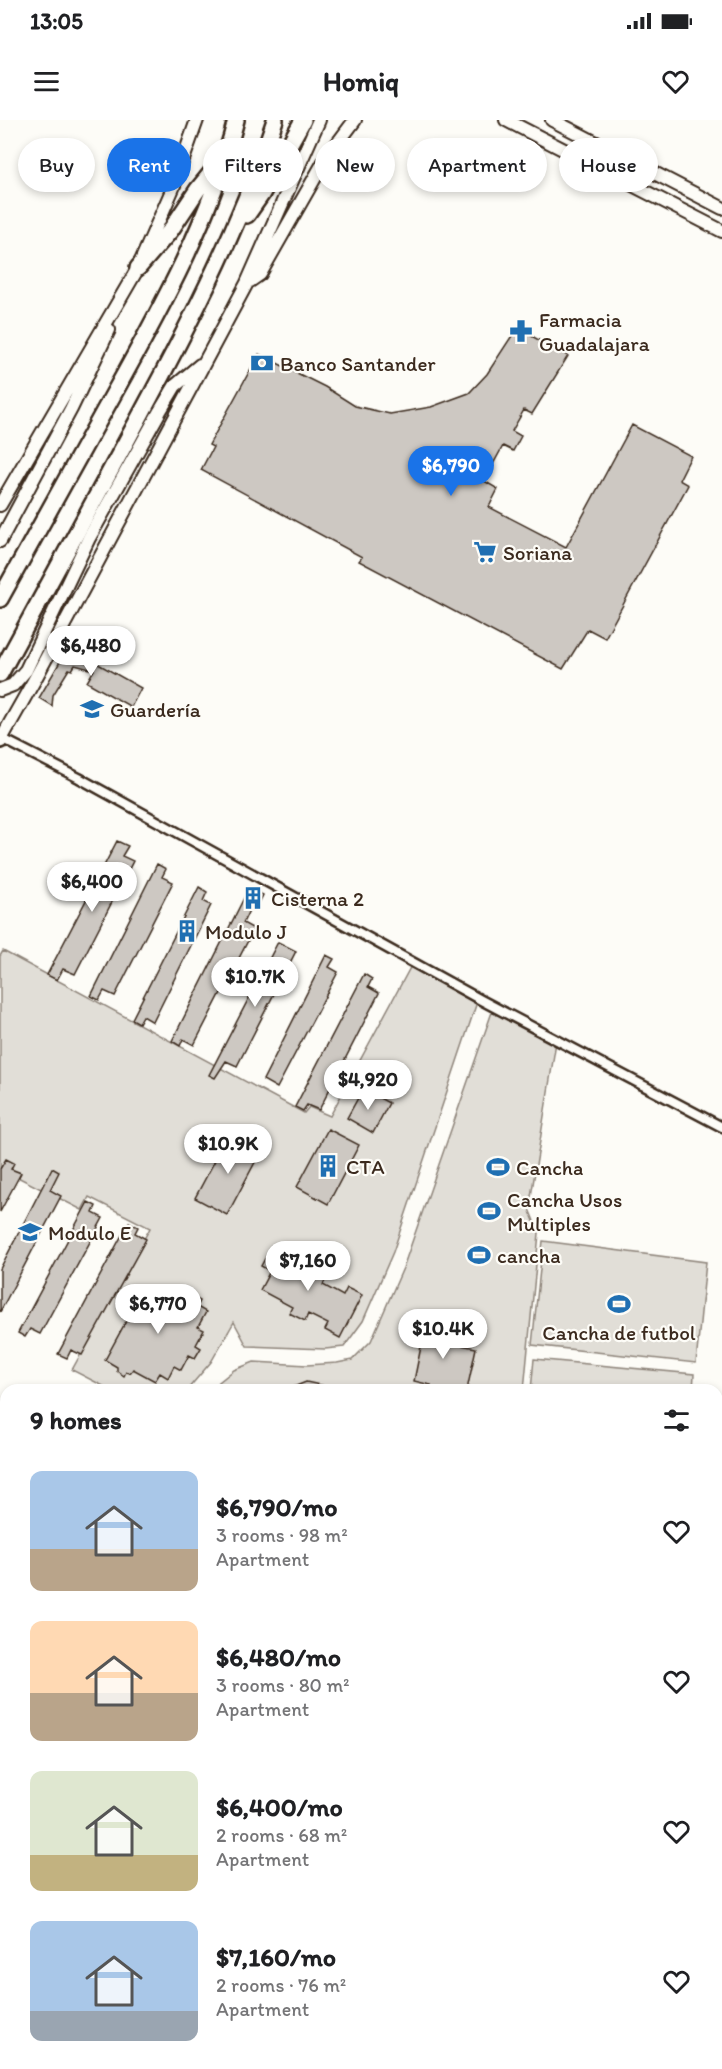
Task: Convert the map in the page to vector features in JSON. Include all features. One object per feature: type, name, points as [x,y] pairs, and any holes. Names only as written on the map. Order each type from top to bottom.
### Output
[{"type":"highway","points":[[232,138],[236,120]]},
{"type":"highway","points":[[218,267],[256,178],[275,120]]},
{"type":"highway","points":[[0,674],[165,371],[218,267],[303,120]]},
{"type":"highway","points":[[138,268],[170,231],[203,183]]},
{"type":"highway","points":[[0,599],[177,277],[213,192]]},
{"type":"main road","points":[[0,504],[138,268],[173,188],[197,120]]},
{"type":"main road","points":[[0,739],[36,679],[247,283],[319,120]]},
{"type":"main road","points":[[247,283],[260,274],[325,160],[355,120]]},
{"type":"main road","points":[[506,120],[722,231]]},
{"type":"main road","points":[[552,120],[722,207]]},
{"type":"main road","points":[[0,541],[97,356],[109,330],[111,314]]},
{"type":"main road","points":[[0,690],[18,681],[30,663],[89,538],[175,386],[205,360]]},
{"type":"street","points":[[0,739],[79,778],[481,1000],[722,1127]]},
{"type":"shaded area","points":[[3,951],[304,1113],[309,1107],[330,1116],[412,964],[478,999],[393,1252],[363,1321],[344,1347],[325,1349],[247,1346],[234,1322],[211,1362],[192,1384],[99,1384],[72,1370],[150,1228],[89,1197],[82,1210],[0,1168],[0,956]]},
{"type":"shaded area","points":[[492,1012],[556,1042],[529,1209],[539,1233],[525,1384],[216,1384],[234,1370],[254,1362],[307,1365],[352,1360],[371,1341],[403,1268]]},
{"type":"shaded area","name":"Cancha de futbol","points":[[543,1241],[706,1262],[696,1363],[532,1345]]},
{"type":"shaded area","name":"Cancha de futbol","points":[[534,1359],[694,1374],[693,1384],[532,1384]]},
{"type":"building","points":[[517,328],[568,356],[532,414],[524,410],[512,431],[521,436],[513,451],[503,446],[484,481],[498,489],[489,507],[566,547],[632,425],[691,456],[679,480],[688,485],[605,638],[588,629],[563,669],[359,561],[362,557],[201,470],[213,447],[209,445],[259,354],[325,387],[355,406],[390,414],[431,407],[469,393],[487,374]]},
{"type":"building","points":[[72,641],[88,650],[84,656],[141,688],[131,707],[87,682],[94,670],[75,665],[72,670],[69,669],[53,695],[52,706],[39,698]]},
{"type":"building","points":[[117,841],[128,846],[122,856],[133,861],[75,974],[63,969],[57,980],[47,975]]},
{"type":"building","points":[[157,864],[166,869],[162,877],[173,882],[115,996],[104,991],[99,1000],[91,996]]},
{"type":"building","name":"Modulo J","points":[[199,887],[207,892],[203,901],[211,905],[153,1022],[143,1016],[139,1023],[132,1019]]},
{"type":"building","points":[[249,888],[263,895],[256,909],[251,906],[243,923],[254,929],[194,1045],[183,1039],[180,1046],[172,1041]]},
{"type":"building","points":[[278,942],[296,951],[237,1066],[226,1061],[215,1078],[209,1075]]},
{"type":"building","points":[[326,955],[334,959],[329,967],[338,972],[277,1088],[263,1080]]},
{"type":"building","points":[[364,974],[372,979],[368,987],[379,993],[319,1110],[307,1105],[303,1111],[295,1107]]},
{"type":"building","points":[[363,1089],[389,1103],[373,1133],[347,1118]]},
{"type":"building","name":"CTA","points":[[328,1129],[359,1145],[328,1204],[297,1187]]},
{"type":"building","points":[[229,1134],[261,1151],[227,1215],[195,1198]]},
{"type":"building","points":[[6,1159],[14,1163],[11,1169],[21,1173],[0,1212],[0,1169]]},
{"type":"building","name":"Modulo E","points":[[52,1168],[59,1172],[50,1190],[61,1196],[0,1312],[0,1269]]},
{"type":"building","points":[[88,1202],[96,1206],[93,1213],[103,1218],[40,1334],[30,1329],[25,1337],[18,1333]]},
{"type":"building","points":[[129,1222],[138,1227],[135,1233],[146,1239],[82,1355],[71,1350],[67,1358],[58,1354]]},
{"type":"building","points":[[272,1246],[327,1276],[323,1285],[343,1296],[347,1288],[362,1295],[340,1338],[325,1330],[328,1324],[308,1314],[305,1321],[289,1313],[292,1307],[260,1290],[270,1271],[261,1266]]},
{"type":"building","points":[[142,1285],[156,1313],[167,1298],[177,1296],[180,1290],[200,1301],[197,1307],[206,1312],[198,1327],[204,1330],[196,1345],[201,1348],[195,1358],[189,1355],[181,1370],[174,1366],[168,1378],[160,1373],[155,1381],[133,1369],[130,1373],[126,1372],[124,1376],[117,1371],[117,1367],[105,1360],[131,1312],[129,1288]]},
{"type":"building","points":[[427,1317],[445,1321],[441,1341],[476,1348],[468,1384],[427,1384],[414,1381]]},
{"type":"place","name":"Farmacia Guadalajara","points":[[521,331]]},
{"type":"place","name":"Banco Santander","points":[[262,363]]},
{"type":"place","name":"Soriana","points":[[485,552]]},
{"type":"place","name":"Guardería","points":[[92,709]]},
{"type":"place","name":"Cisterna 2","points":[[253,898]]},
{"type":"place","name":"Modulo J","points":[[187,931]]},
{"type":"place","name":"CTA","points":[[328,1166]]},
{"type":"place","name":"Cancha","points":[[498,1167]]},
{"type":"place","name":"Cancha Usos Multiples","points":[[489,1211]]},
{"type":"place","name":"Modulo E","points":[[30,1232]]},
{"type":"place","name":"cancha","points":[[479,1255]]},
{"type":"place","name":"Cancha de futbol","points":[[619,1304]]}]
